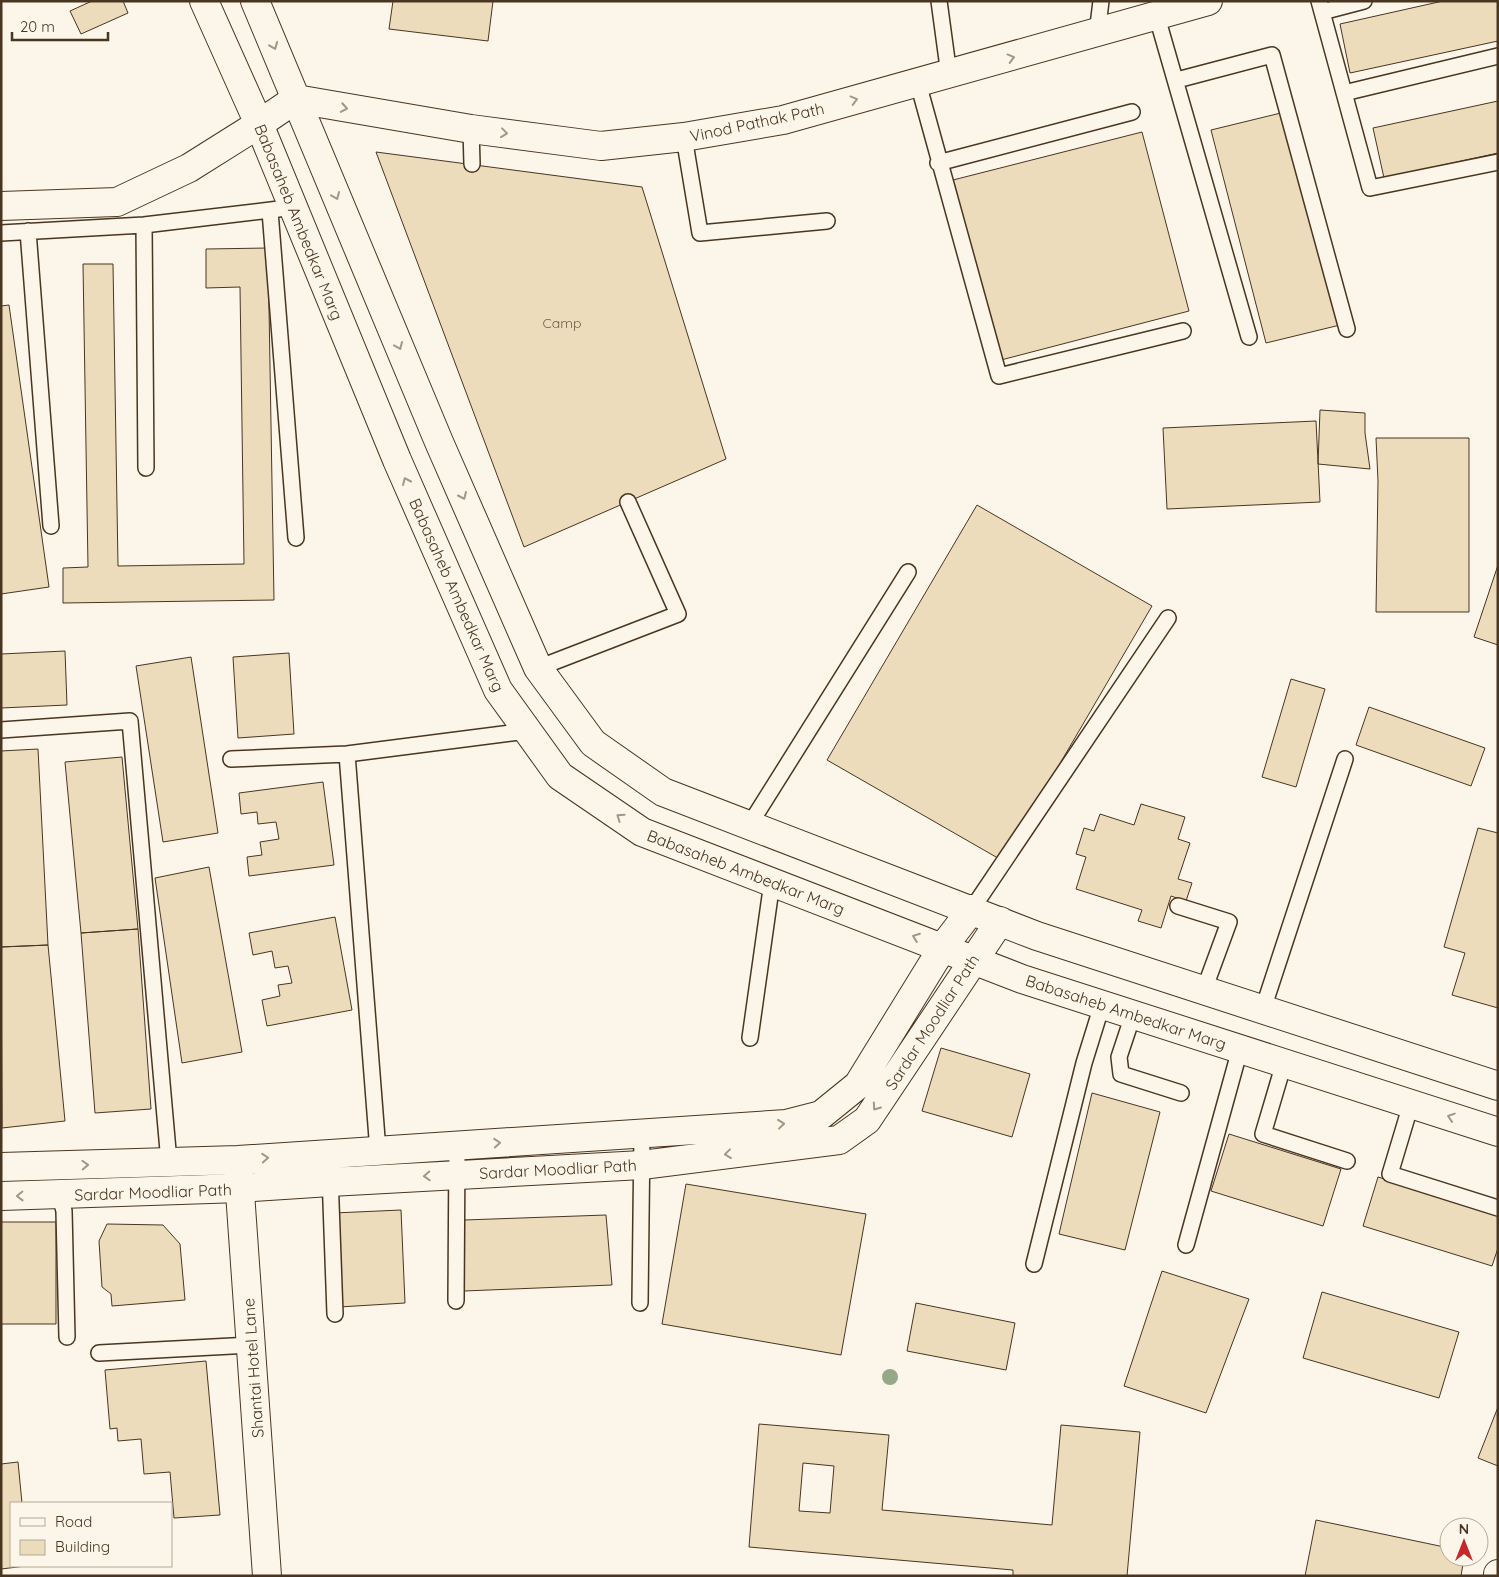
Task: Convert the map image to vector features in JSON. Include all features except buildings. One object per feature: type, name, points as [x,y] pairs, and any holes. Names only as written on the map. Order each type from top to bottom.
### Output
[{"type":"main road","name":"Babasaheb Ambedkar Marg","points":[[204,1],[259,124],[281,208],[397,460],[498,690],[560,776],[642,832],[1022,979],[1498,1132]]},
{"type":"main road","points":[[255,1],[439,442],[538,668],[593,743],[664,792],[972,909],[1037,936],[1498,1086]]},
{"type":"main road","name":"Vinod Pathak Path","points":[[296,100],[471,129],[601,146],[684,137],[783,120],[1098,34],[1199,3]]},
{"type":"main road","points":[[1,206],[117,202],[189,168],[296,100]]},
{"type":"main road","name":"Sardar Moodliar Path","points":[[1,1167],[238,1160],[786,1124],[821,1115],[858,1085],[943,947],[972,909]]},
{"type":"main road","name":"Sardar Moodliar Path","points":[[1,1196],[240,1188],[642,1166],[839,1140],[867,1120],[921,1042],[1000,921]]},
{"type":"main road","name":"Shantai Hotel Lane","points":[[238,1160],[267,1576]]},
{"type":"lane","points":[[938,1],[949,75]]},
{"type":"lane","points":[[1098,34],[1100,1]]},
{"type":"lane","points":[[1364,1],[1320,7],[1370,188],[1498,162]]},
{"type":"lane","points":[[1157,17],[1250,337]]},
{"type":"lane","points":[[1176,80],[1272,54],[1347,329]]},
{"type":"lane","points":[[1344,93],[1498,56]]},
{"type":"lane","points":[[918,83],[938,162],[998,376],[1183,331]]},
{"type":"lane","points":[[938,162],[1132,112]]},
{"type":"lane","points":[[471,129],[472,164]]},
{"type":"lane","points":[[684,137],[700,233],[827,221]]},
{"type":"lane","points":[[1,234],[144,225],[281,208],[296,538]]},
{"type":"lane","points":[[144,225],[146,468]]},
{"type":"lane","points":[[28,231],[52,526]]},
{"type":"lane","points":[[538,668],[678,614],[628,502]]},
{"type":"lane","points":[[750,824],[908,572]]},
{"type":"lane","points":[[972,909],[1168,618]]},
{"type":"lane","points":[[1,730],[130,721],[169,1162]]},
{"type":"lane","points":[[231,759],[347,754],[527,731]]},
{"type":"lane","points":[[347,754],[378,1151]]},
{"type":"lane","points":[[1263,1009],[1345,759]]},
{"type":"lane","points":[[750,1038],[772,882]]},
{"type":"lane","points":[[1178,906],[1228,922],[1204,990]]},
{"type":"lane","points":[[1034,1264],[1084,1063],[1102,1005]]},
{"type":"lane","points":[[1133,1015],[1119,1057],[1122,1074],[1181,1093]]},
{"type":"lane","points":[[1186,1245],[1240,1049]]},
{"type":"lane","points":[[1284,1063],[1263,1134],[1347,1161]]},
{"type":"lane","points":[[1411,1104],[1390,1174],[1498,1208]]},
{"type":"lane","points":[[640,1303],[642,1134]]},
{"type":"lane","points":[[456,1301],[457,1146]]},
{"type":"lane","points":[[330,1154],[334,1314]]},
{"type":"lane","points":[[57,1166],[59,1195],[64,1212],[67,1337]]},
{"type":"lane","points":[[99,1353],[251,1345]]}]
